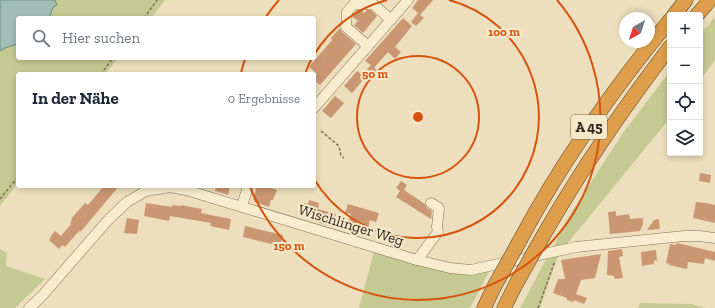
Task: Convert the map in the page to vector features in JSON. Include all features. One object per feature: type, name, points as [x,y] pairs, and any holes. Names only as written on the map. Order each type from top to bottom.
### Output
[{"type":"highway","points":[[676,12],[686,0]]},
{"type":"highway","points":[[700,12],[710,0]]},
{"type":"highway","name":"A 45","points":[[484,308],[532,217],[589,127],[621,82],[667,24]]},
{"type":"highway","name":"A 45","points":[[504,308],[543,236],[596,149],[669,48]]},
{"type":"street","points":[[316,106],[408,0]]},
{"type":"street","points":[[368,46],[346,27],[347,12],[354,4],[373,4],[391,20]]},
{"type":"street","name":"Wischlinger Weg","points":[[29,308],[41,297],[127,202],[146,191],[164,188]]},
{"type":"street","name":"Wischlinger Weg","points":[[175,188],[242,206],[298,225],[417,260],[450,268],[471,270],[576,247],[684,236],[715,238]]},
{"type":"street","points":[[242,206],[247,188]]},
{"type":"street","points":[[417,260],[438,232],[437,227],[439,208],[431,203]]},
{"type":"path","points":[[145,16],[157,0]]},
{"type":"path","points":[[102,72],[112,60]]},
{"type":"path","points":[[321,131],[339,146],[341,156],[344,158]]},
{"type":"path","points":[[0,199],[16,179]]},
{"type":"path","points":[[538,308],[559,250]]},
{"type":"green space","points":[[55,0],[165,0],[153,16],[50,16]]},
{"type":"green space","points":[[715,17],[715,60],[703,76],[703,48],[703,31]]},
{"type":"green space","points":[[16,45],[16,60],[116,60],[107,72],[16,72],[16,186],[0,206],[0,51]]},
{"type":"green space","points":[[667,75],[667,122],[562,250],[557,258],[540,308],[520,308],[573,210],[623,133]]},
{"type":"green space","points":[[375,248],[417,260],[491,268],[470,308],[359,308]]},
{"type":"green space","points":[[0,249],[7,253],[6,266],[45,279],[15,308],[0,308]]},
{"type":"green space","points":[[640,303],[692,304],[705,308],[638,308]]},
{"type":"water","points":[[0,0],[55,0],[57,5],[53,7],[50,16],[16,16],[16,45],[0,51]]},
{"type":"building","points":[[418,0],[433,0],[420,15],[424,18],[416,26],[411,22],[418,13],[412,8]]},
{"type":"building","points":[[357,10],[361,10],[364,13],[367,10],[371,10],[377,16],[363,33],[354,25],[358,21],[353,17]]},
{"type":"building","points":[[403,18],[412,26],[395,47],[401,52],[395,59],[388,52],[374,68],[381,74],[376,79],[372,75],[368,80],[365,78],[352,93],[344,86],[357,71],[362,75],[371,65],[365,61]]},
{"type":"building","points":[[340,28],[342,32],[356,44],[320,85],[316,82],[316,72],[309,67],[332,40],[331,38]]},
{"type":"building","points":[[335,96],[344,103],[331,118],[322,111]]},
{"type":"building","points":[[700,173],[711,175],[710,183],[699,181]]},
{"type":"building","points":[[401,181],[407,185],[404,190],[425,204],[427,208],[432,211],[431,219],[396,197],[400,191],[396,188]]},
{"type":"building","points":[[102,188],[117,188],[83,229],[80,232],[79,231],[65,247],[62,245],[59,249],[49,240],[51,236],[55,231],[61,236],[71,224],[71,219],[85,203],[88,205]]},
{"type":"building","points":[[216,188],[230,188],[228,195],[215,191]]},
{"type":"building","points":[[256,188],[270,188],[277,190],[269,207],[255,202],[253,199]]},
{"type":"building","points":[[309,200],[319,203],[318,209],[336,214],[334,221],[332,221],[330,226],[311,220],[313,215],[301,210],[304,203],[308,204]]},
{"type":"building","points":[[696,202],[715,205],[715,223],[693,218]]},
{"type":"building","points":[[146,203],[172,207],[172,205],[181,205],[202,209],[201,213],[231,219],[229,230],[210,226],[211,223],[170,216],[169,221],[144,216]]},
{"type":"building","points":[[348,204],[379,213],[376,222],[370,220],[367,232],[347,226],[351,214],[345,213]]},
{"type":"building","points":[[616,211],[616,216],[629,214],[630,219],[643,218],[643,224],[640,231],[610,234],[608,212]]},
{"type":"building","points":[[127,218],[139,220],[137,234],[124,233]]},
{"type":"building","points":[[659,219],[660,229],[647,230],[654,220]]},
{"type":"building","points":[[245,226],[283,235],[280,246],[243,237]]},
{"type":"building","points":[[677,243],[715,252],[715,261],[705,258],[704,264],[688,262],[687,269],[669,265],[670,264],[666,263],[670,244],[676,245]]},
{"type":"building","points":[[622,249],[623,256],[619,257],[623,278],[615,279],[614,276],[607,275],[608,251]]},
{"type":"building","points":[[656,250],[657,261],[654,260],[654,264],[642,266],[641,252]]},
{"type":"building","points":[[601,254],[595,278],[581,280],[576,294],[587,298],[584,304],[574,300],[573,302],[567,300],[567,298],[553,293],[558,279],[565,279],[561,260]]}]
